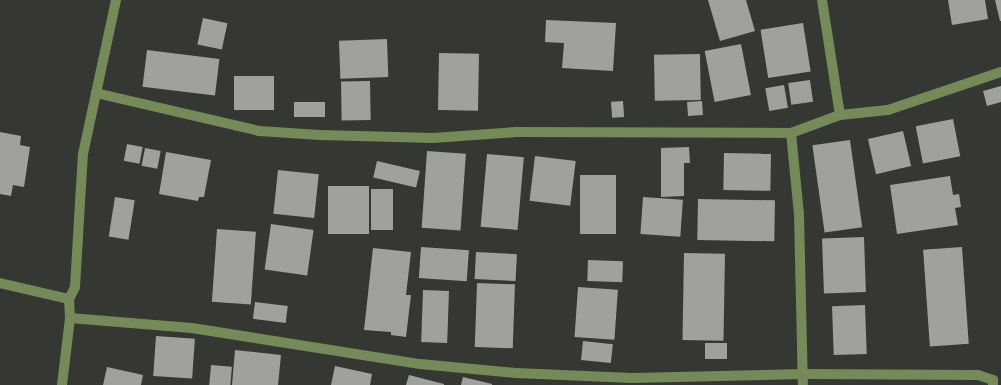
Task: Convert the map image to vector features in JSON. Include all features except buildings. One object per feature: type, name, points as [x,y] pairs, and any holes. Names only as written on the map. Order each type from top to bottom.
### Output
[{"type":"street","points":[[62,385],[70,318],[70,299],[75,287],[83,154],[116,0]]},
{"type":"street","points":[[822,0],[840,115]]},
{"type":"street","points":[[96,93],[260,131],[311,134],[433,138],[517,132],[791,133],[840,115],[888,110],[1001,72]]},
{"type":"street","points":[[791,133],[800,214],[803,385]]},
{"type":"street","points":[[0,283],[70,299]]},
{"type":"street","points":[[70,318],[192,328],[420,364],[516,373],[632,378],[803,374],[978,375],[996,382]]}]
